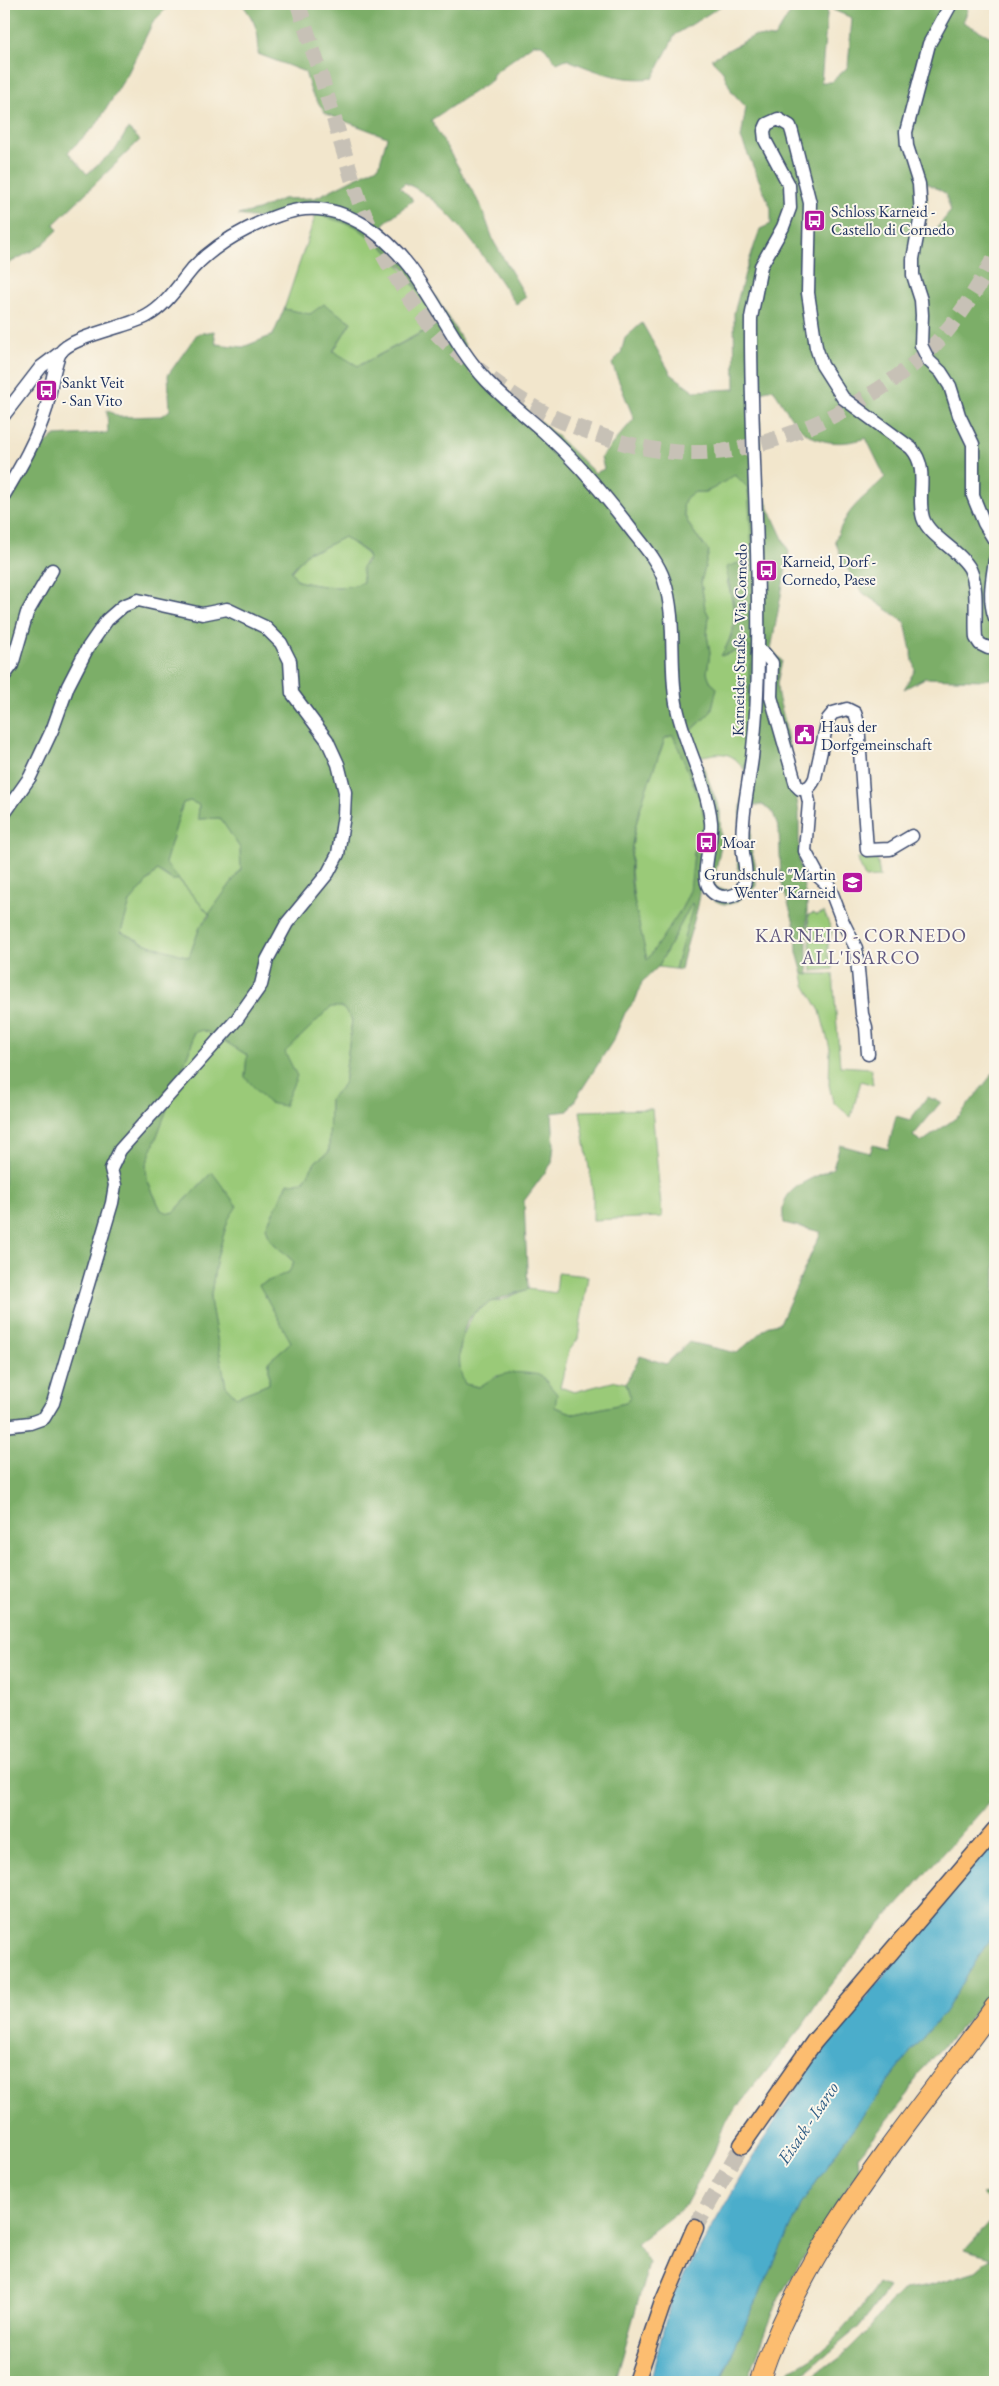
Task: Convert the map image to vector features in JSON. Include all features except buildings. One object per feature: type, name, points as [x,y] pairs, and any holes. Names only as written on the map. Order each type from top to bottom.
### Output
[{"type":"highway","points":[[759,2382],[770,2351],[802,2283],[841,2219],[995,2006]]},
{"type":"highway","points":[[772,2382],[798,2318],[832,2255],[894,2164],[995,2025]]},
{"type":"main road","points":[[742,2145],[814,2042],[995,1830]]},
{"type":"main road","points":[[636,2382],[662,2305],[695,2228]]},
{"type":"street","points":[[951,4],[929,44],[906,132],[907,146],[919,184],[921,215],[913,259],[913,275],[921,300],[921,345],[928,361],[941,372],[950,386],[959,416],[973,444],[972,496],[984,523],[995,541]]},
{"type":"street","name":"Karneider Straße - Via Cornedo","points":[[61,352],[74,342],[148,316],[164,302],[212,249],[279,213],[297,209],[316,208],[339,213],[362,223],[387,242],[414,269],[461,350],[478,371],[504,400],[543,431],[580,468],[613,505],[661,572],[670,606],[677,705],[683,734],[704,792],[711,820],[712,837],[706,880],[712,893],[728,898],[736,895],[745,882],[742,830],[756,719],[758,571],[751,318],[761,266],[783,227],[790,208],[789,185],[765,140],[764,131],[767,124],[778,119],[790,126],[810,203],[808,293],[816,347],[822,365],[827,377],[843,398],[911,448],[917,455],[923,480],[924,520],[931,530],[958,554],[970,570],[974,592],[976,638],[980,644],[988,648],[995,646]]},
{"type":"street","points":[[4,415],[41,366],[61,352]]},
{"type":"street","points":[[4,495],[44,415],[61,352]]},
{"type":"street","points":[[995,560],[991,584],[991,608],[995,618]]},
{"type":"street","points":[[4,676],[12,665],[27,614],[52,570]]},
{"type":"street","points":[[4,814],[30,777],[53,728],[68,686],[87,648],[107,620],[123,606],[138,600],[202,614],[227,609],[265,627],[280,643],[290,661],[292,693],[328,740],[338,764],[345,792],[344,815],[338,854],[328,873],[288,924],[266,960],[261,985],[237,1019],[120,1150],[111,1169],[115,1185],[112,1204],[53,1403],[44,1418],[30,1423],[4,1426]]},
{"type":"street","points":[[758,654],[764,653],[772,663],[771,697],[796,785],[800,789],[806,789],[812,785],[828,719],[833,713],[848,709],[855,714],[858,723],[867,850],[890,849],[912,836]]},
{"type":"street","points":[[806,789],[809,802],[806,851],[819,877],[829,886],[842,920],[856,948],[868,1054]]},
{"type":"green space","points":[[4,4],[171,4],[153,22],[128,73],[97,124],[68,152],[87,174],[116,149],[128,129],[140,140],[54,224],[58,230],[41,246],[4,266]]},
{"type":"green space","points":[[242,4],[724,4],[675,35],[653,78],[619,77],[566,59],[557,63],[542,44],[533,44],[493,74],[492,80],[431,120],[481,206],[494,242],[526,297],[516,304],[481,253],[453,219],[422,192],[405,183],[400,187],[413,200],[383,224],[388,233],[417,266],[477,365],[595,473],[604,469],[601,457],[634,419],[612,364],[621,353],[625,338],[642,323],[671,374],[694,391],[735,389],[734,313],[760,229],[771,224],[771,208],[741,138],[746,107],[732,92],[722,70],[711,59],[754,36],[774,38],[796,4],[828,4],[821,82],[831,82],[848,67],[852,18],[833,10],[834,4],[964,4],[968,10],[963,22],[995,39],[995,678],[984,680],[925,678],[904,689],[915,670],[905,622],[863,593],[844,564],[835,541],[850,511],[885,477],[866,438],[835,443],[816,438],[807,434],[799,427],[773,389],[760,392],[760,477],[767,504],[789,552],[771,649],[782,661],[777,683],[778,696],[785,722],[799,813],[799,861],[807,904],[809,975],[803,974],[797,952],[796,929],[781,881],[779,829],[773,813],[763,805],[752,805],[750,847],[755,862],[756,886],[741,899],[728,904],[715,900],[701,887],[681,970],[675,969],[693,906],[692,903],[658,967],[642,982],[636,999],[625,1013],[614,1039],[568,1111],[552,1113],[554,1144],[552,1163],[524,1201],[528,1289],[493,1301],[475,1312],[465,1327],[460,1346],[460,1367],[465,1384],[479,1387],[496,1377],[509,1373],[541,1375],[557,1394],[555,1407],[575,1414],[626,1403],[630,1396],[626,1383],[640,1356],[666,1364],[689,1342],[737,1353],[769,1325],[780,1323],[821,1232],[784,1223],[783,1211],[789,1194],[804,1182],[833,1168],[840,1145],[870,1153],[873,1145],[888,1149],[896,1116],[910,1120],[927,1097],[941,1102],[913,1136],[922,1142],[960,1115],[995,1071],[995,1796],[875,1930],[827,1989],[799,2031],[725,2122],[714,2152],[685,2206],[636,2244],[649,2263],[615,2382],[4,2382],[4,496],[27,461],[54,436],[108,433],[107,410],[119,417],[162,416],[170,410],[168,375],[197,334],[214,331],[216,344],[243,347],[273,335],[284,309],[310,314],[324,304],[351,322],[333,351],[358,366],[437,325],[407,272],[387,250],[355,226],[316,214],[296,215],[275,221],[238,215],[258,210],[282,199],[315,198],[379,166],[387,137],[326,114],[311,92],[305,72],[258,54],[257,33],[247,10]],"holes":[[[927,183],[945,193],[951,211],[935,230],[922,236],[927,217]],[[735,475],[748,488],[753,566],[748,567],[744,561],[727,567],[734,606],[735,624],[721,656],[750,647],[745,771],[737,842],[739,884],[727,890],[715,886],[714,880],[721,845],[720,811],[690,732],[711,712],[717,688],[711,683],[707,673],[710,652],[707,635],[709,616],[705,608],[701,582],[709,551],[693,531],[684,514],[683,506],[686,498],[693,493],[709,491]],[[344,537],[367,553],[369,559],[362,567],[363,582],[356,585],[339,587],[298,581],[291,571],[309,551],[319,550]],[[673,735],[701,802],[706,827],[700,830],[696,837],[690,890],[682,908],[647,960],[632,891],[631,864],[635,829],[665,738]],[[190,801],[199,805],[198,819],[220,818],[240,848],[241,869],[200,927],[189,957],[146,944],[121,932],[130,902],[157,870],[172,880],[179,880],[205,909],[165,863],[183,803]],[[331,1007],[342,1007],[352,1020],[344,1084],[330,1099],[329,1152],[316,1161],[303,1182],[288,1183],[266,1227],[270,1240],[294,1262],[289,1272],[259,1285],[291,1342],[269,1361],[269,1384],[236,1397],[226,1386],[210,1300],[217,1257],[228,1220],[237,1206],[212,1172],[174,1212],[169,1213],[161,1210],[147,1180],[146,1165],[192,1043],[193,1033],[202,1030],[213,1034],[247,1055],[245,1077],[268,1103],[284,1106],[297,1076],[285,1052]]]},
{"type":"green space","points":[[316,214],[353,225],[370,236],[403,270],[437,324],[358,366],[333,352],[351,322],[284,309]]},
{"type":"green space","points":[[735,474],[748,488],[754,566],[727,581],[734,619],[727,645],[722,655],[750,646],[745,771],[735,759],[725,754],[699,757],[690,732],[711,712],[717,688],[711,683],[707,673],[710,652],[707,635],[709,616],[705,608],[701,582],[709,551],[693,531],[684,513],[683,505],[686,498],[693,493],[709,491]]},
{"type":"green space","points":[[344,537],[367,554],[369,559],[364,562],[363,582],[356,585],[339,587],[298,581],[291,572],[309,551],[319,550]]},
{"type":"green space","points":[[673,735],[701,802],[706,827],[696,842],[689,892],[675,919],[647,961],[633,891],[632,847],[639,813],[665,738]]},
{"type":"green space","points":[[190,801],[199,805],[198,819],[220,818],[240,848],[241,869],[200,927],[189,957],[146,944],[121,932],[130,902],[157,870],[172,880],[165,863],[183,803]]},
{"type":"green space","points":[[857,858],[877,858],[880,877],[865,878]]},
{"type":"green space","points":[[692,903],[694,906],[675,969],[658,967]]},
{"type":"green space","points":[[824,912],[832,931],[828,944],[828,957],[832,958],[833,969],[812,971],[808,915]]},
{"type":"green space","points":[[803,974],[833,974],[840,1066],[871,1068],[873,1085],[861,1081],[851,1117],[833,1102],[829,1085],[830,1049],[820,1011],[805,985]]},
{"type":"green space","points":[[331,1006],[342,1007],[352,1020],[344,1084],[330,1099],[329,1152],[316,1161],[270,1240],[294,1262],[290,1272],[260,1285],[291,1342],[269,1361],[269,1384],[236,1397],[226,1387],[210,1300],[217,1257],[228,1220],[212,1172],[174,1212],[169,1213],[161,1210],[147,1180],[146,1165],[192,1043],[193,1033],[202,1029],[247,1055],[245,1077],[285,1052]]},
{"type":"green space","points":[[652,1109],[662,1217],[593,1220],[593,1194],[580,1111]]},
{"type":"green space","points":[[558,1273],[588,1276],[578,1339],[569,1351],[560,1387],[574,1392],[616,1381],[626,1383],[630,1396],[626,1403],[575,1414],[555,1407],[497,1375],[480,1387],[465,1384],[460,1374],[459,1359],[462,1337],[474,1313],[490,1302],[502,1300],[528,1289],[556,1293]]},
{"type":"green space","points":[[995,1930],[995,1984],[969,2019],[917,2074],[909,2094],[858,2156],[859,2169],[779,2297],[747,2382],[721,2382],[732,2353],[801,2205],[845,2139],[911,2051],[945,2012]]},
{"type":"green space","points":[[995,2192],[995,2208],[982,2195]]},
{"type":"green space","points":[[995,2217],[995,2382],[805,2382],[848,2350],[869,2329],[889,2303],[904,2289],[926,2286],[976,2271],[991,2258],[965,2250]]},
{"type":"green space","points":[[878,2284],[888,2288],[859,2327],[798,2378],[792,2382],[784,2382],[789,2370],[816,2355],[839,2334],[860,2310]]},
{"type":"water","name":"Eisack - Isarco","points":[[995,1837],[995,1930],[945,2012],[911,2051],[845,2139],[801,2205],[732,2353],[721,2382],[650,2382],[671,2299],[743,2173],[807,2070]]},
{"type":"tunnel","points":[[298,4],[362,208],[395,276],[414,304],[440,337],[497,384],[536,409],[595,434],[644,448],[694,453],[752,446],[811,426],[867,397],[915,363],[927,352],[960,313],[979,285],[995,256]]},
{"type":"tunnel","points":[[695,2228],[742,2145]]},
{"type":"place","name":"Schloss Karneid - Castello di Cornedo","points":[[815,220]]},
{"type":"place","name":"Sankt Veit - San Vito","points":[[46,391]]},
{"type":"place","name":"Karneid, Dorf - Cornedo, Paese","points":[[766,570]]},
{"type":"place","name":"Haus der Dorfgemeinschaft","points":[[805,735]]},
{"type":"place","name":"Moar","points":[[706,842]]},
{"type":"place","name":"Grundschule \"Martin Wenter\" Karneid","points":[[852,883]]},
{"type":"district","name":"KARNEID - CORNEDO ALL'ISARCO","points":[[861,946]]}]
